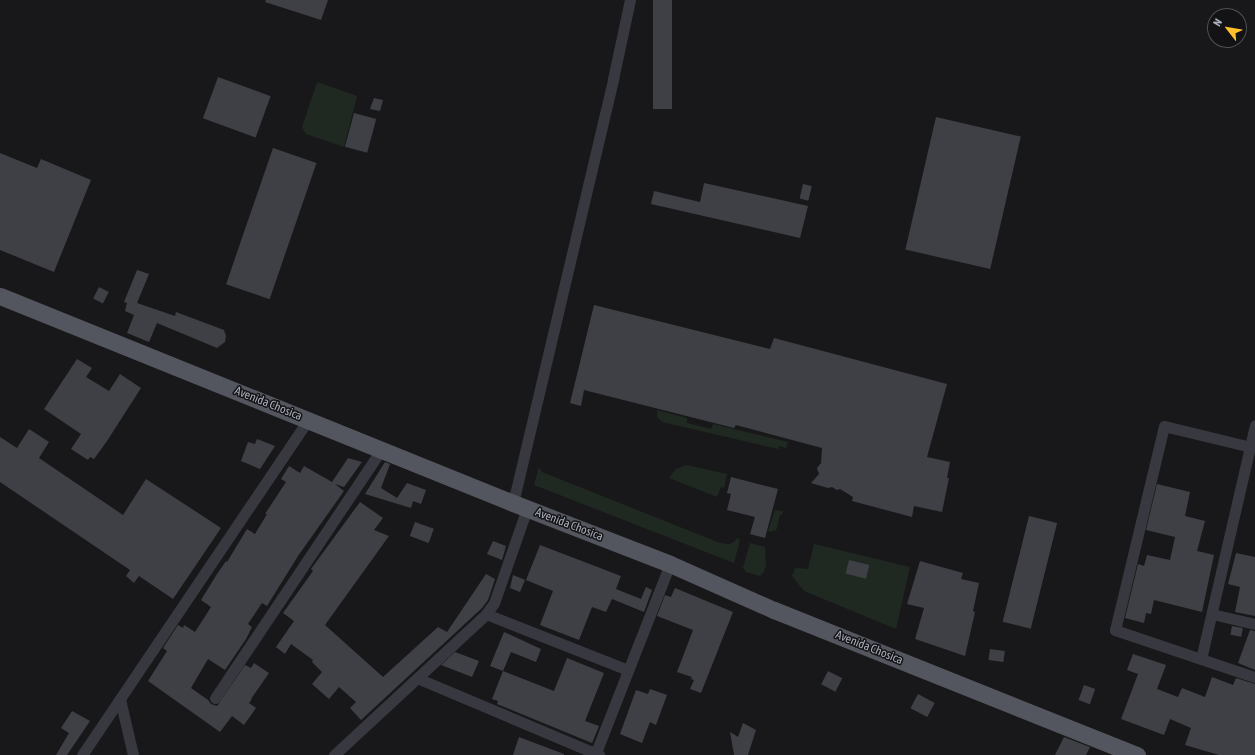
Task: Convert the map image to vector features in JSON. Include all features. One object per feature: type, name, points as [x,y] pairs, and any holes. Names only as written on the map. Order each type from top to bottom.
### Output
[{"type":"main road","name":"Avenida Chosica","points":[[0,296],[520,506],[670,564],[774,610],[1137,755]]},
{"type":"street","points":[[334,755],[486,614],[494,603],[520,506],[630,0]]},
{"type":"street","points":[[82,755],[308,420]]},
{"type":"street","points":[[1201,659],[1255,425]]},
{"type":"street","points":[[1251,447],[1164,426],[1115,630],[1255,677]]},
{"type":"street","points":[[215,698],[381,450]]},
{"type":"street","points":[[417,678],[596,754],[670,564]]},
{"type":"street","points":[[486,614],[628,670]]},
{"type":"street","points":[[1212,614],[1255,624]]},
{"type":"street","points":[[120,699],[133,755]]},
{"type":"shaded area","points":[[317,82],[357,96],[344,147],[306,134],[302,127]]},
{"type":"shaded area","points":[[657,410],[687,418],[687,423],[711,429],[713,424],[788,442],[786,448],[779,446],[778,449],[662,422],[657,417]]},
{"type":"shaded area","points":[[686,465],[727,474],[724,488],[721,487],[717,497],[669,478],[676,469]]},
{"type":"shaded area","points":[[539,467],[542,472],[720,543],[729,544],[734,542],[737,538],[740,540],[734,563],[534,485]]},
{"type":"shaded area","points":[[775,510],[783,511],[782,515],[780,515],[776,531],[768,531]]},
{"type":"shaded area","points":[[750,543],[765,547],[766,565],[764,572],[760,576],[746,572],[743,568]]},
{"type":"shaded area","points":[[814,544],[910,567],[896,629],[804,591],[792,576],[795,568],[808,569]]},
{"type":"building","points":[[266,0],[328,0],[321,20],[265,2]]},
{"type":"building","points":[[653,0],[672,0],[672,109],[653,109]]},
{"type":"building","points":[[218,77],[271,96],[256,137],[203,118]]},
{"type":"building","points":[[374,98],[383,100],[380,111],[370,109]]},
{"type":"building","points":[[354,113],[376,119],[367,153],[345,147]]},
{"type":"building","points":[[936,117],[1021,137],[990,269],[905,250]]},
{"type":"building","points":[[273,148],[316,163],[270,299],[226,284]]},
{"type":"building","points":[[0,153],[37,168],[41,159],[91,180],[54,272],[0,250]]},
{"type":"building","points":[[704,183],[808,206],[800,238],[651,204],[654,191],[700,202]]},
{"type":"building","points":[[803,184],[812,186],[808,201],[800,199]]},
{"type":"building","points":[[137,270],[149,274],[137,303],[175,316],[176,312],[224,330],[226,336],[225,342],[217,348],[157,323],[149,342],[127,333],[134,315],[125,311],[127,303],[124,302]]},
{"type":"building","points":[[99,287],[109,292],[103,304],[93,299]]},
{"type":"building","points":[[594,305],[770,349],[774,338],[947,384],[927,457],[950,462],[947,478],[949,478],[942,512],[914,506],[912,517],[852,501],[853,497],[840,489],[837,490],[832,487],[828,488],[811,483],[819,474],[817,468],[821,463],[822,448],[736,425],[734,428],[584,390],[581,406],[570,403]]},
{"type":"building","points":[[77,359],[92,368],[86,377],[109,391],[120,374],[141,388],[94,459],[90,457],[88,460],[71,449],[81,434],[44,409]]},
{"type":"building","points":[[29,429],[49,442],[39,458],[123,515],[146,479],[221,528],[173,599],[139,576],[134,583],[126,576],[130,570],[0,482],[0,437],[17,448]]},
{"type":"building","points":[[257,439],[275,446],[260,469],[241,461],[248,442],[255,444]]},
{"type":"building","points":[[348,458],[362,462],[344,487],[335,484],[344,491],[298,556],[267,606],[262,603],[248,624],[252,627],[246,639],[225,670],[208,659],[191,688],[208,700],[211,704],[217,706],[245,665],[251,668],[254,663],[269,673],[249,703],[256,708],[244,725],[232,716],[220,732],[148,681],[167,651],[163,648],[178,625],[183,628],[184,625],[195,632],[211,607],[201,600],[247,529],[255,534],[267,514],[265,514],[286,482],[281,479],[289,466],[300,473],[304,466],[332,482]]},
{"type":"building","points":[[385,462],[390,464],[381,488],[397,498],[407,483],[426,490],[421,504],[413,501],[411,508],[365,494]]},
{"type":"building","points":[[731,477],[778,489],[765,538],[750,534],[755,517],[727,510],[731,494],[727,493]]},
{"type":"building","points":[[1157,484],[1190,492],[1185,516],[1205,521],[1197,551],[1214,555],[1202,612],[1154,600],[1151,614],[1146,613],[1144,623],[1125,618],[1138,564],[1144,566],[1147,555],[1170,560],[1175,537],[1146,530]]},
{"type":"building","points":[[360,502],[383,518],[374,530],[389,536],[325,625],[383,677],[438,627],[447,632],[486,574],[495,579],[488,600],[482,608],[361,720],[350,708],[356,702],[339,687],[329,699],[312,684],[322,672],[312,662],[313,660],[291,644],[285,654],[276,647],[294,621],[283,613],[313,571],[311,569]]},
{"type":"building","points":[[1029,516],[1057,523],[1031,629],[1003,622]]},
{"type":"building","points":[[415,522],[434,529],[429,543],[410,536]]},
{"type":"building","points":[[493,541],[506,546],[502,560],[487,554]]},
{"type":"building","points":[[540,545],[621,576],[616,589],[641,599],[646,587],[652,590],[644,612],[612,599],[606,612],[592,607],[579,640],[540,625],[553,591],[526,580]]},
{"type":"building","points":[[1236,553],[1255,557],[1255,616],[1235,612],[1240,587],[1228,584]]},
{"type":"building","points":[[849,560],[869,565],[866,579],[846,574]]},
{"type":"building","points":[[920,561],[963,573],[961,579],[979,583],[973,611],[975,612],[965,656],[915,639],[924,608],[907,604]]},
{"type":"building","points":[[513,575],[525,580],[520,592],[510,588]]},
{"type":"building","points":[[675,588],[733,612],[701,693],[690,689],[694,680],[691,679],[692,677],[677,672],[693,630],[657,616],[665,595],[671,597]]},
{"type":"building","points":[[1232,626],[1243,628],[1241,637],[1230,635]]},
{"type":"building","points":[[1250,630],[1255,631],[1255,670],[1238,663]]},
{"type":"building","points":[[504,632],[541,649],[536,662],[511,652],[503,671],[490,666]]},
{"type":"building","points":[[990,649],[1005,651],[1003,662],[988,660]]},
{"type":"building","points":[[455,652],[479,661],[472,677],[441,665]]},
{"type":"building","points":[[1133,654],[1166,665],[1157,689],[1178,697],[1182,688],[1205,697],[1212,677],[1233,685],[1236,678],[1255,684],[1255,755],[1219,755],[1185,745],[1191,728],[1170,719],[1164,735],[1121,719],[1138,674],[1127,670]]},
{"type":"building","points":[[567,658],[604,673],[585,721],[599,726],[592,743],[497,704],[498,701],[492,699],[503,671],[554,691]]},
{"type":"building","points":[[828,671],[842,678],[835,692],[821,684]]},
{"type":"building","points":[[1084,685],[1095,689],[1090,704],[1079,700]]},
{"type":"building","points":[[650,689],[667,695],[656,725],[650,722],[642,743],[620,734],[636,690],[648,694]]},
{"type":"building","points":[[918,694],[935,703],[927,717],[910,708]]},
{"type":"building","points":[[72,711],[90,721],[67,755],[56,755],[69,733],[61,728]]},
{"type":"building","points":[[743,723],[756,730],[748,755],[734,755],[730,732],[738,737]]},
{"type":"building","points":[[519,737],[564,754],[564,755],[513,755]]},
{"type":"building","points":[[1064,737],[1090,747],[1086,755],[1055,755]]}]
